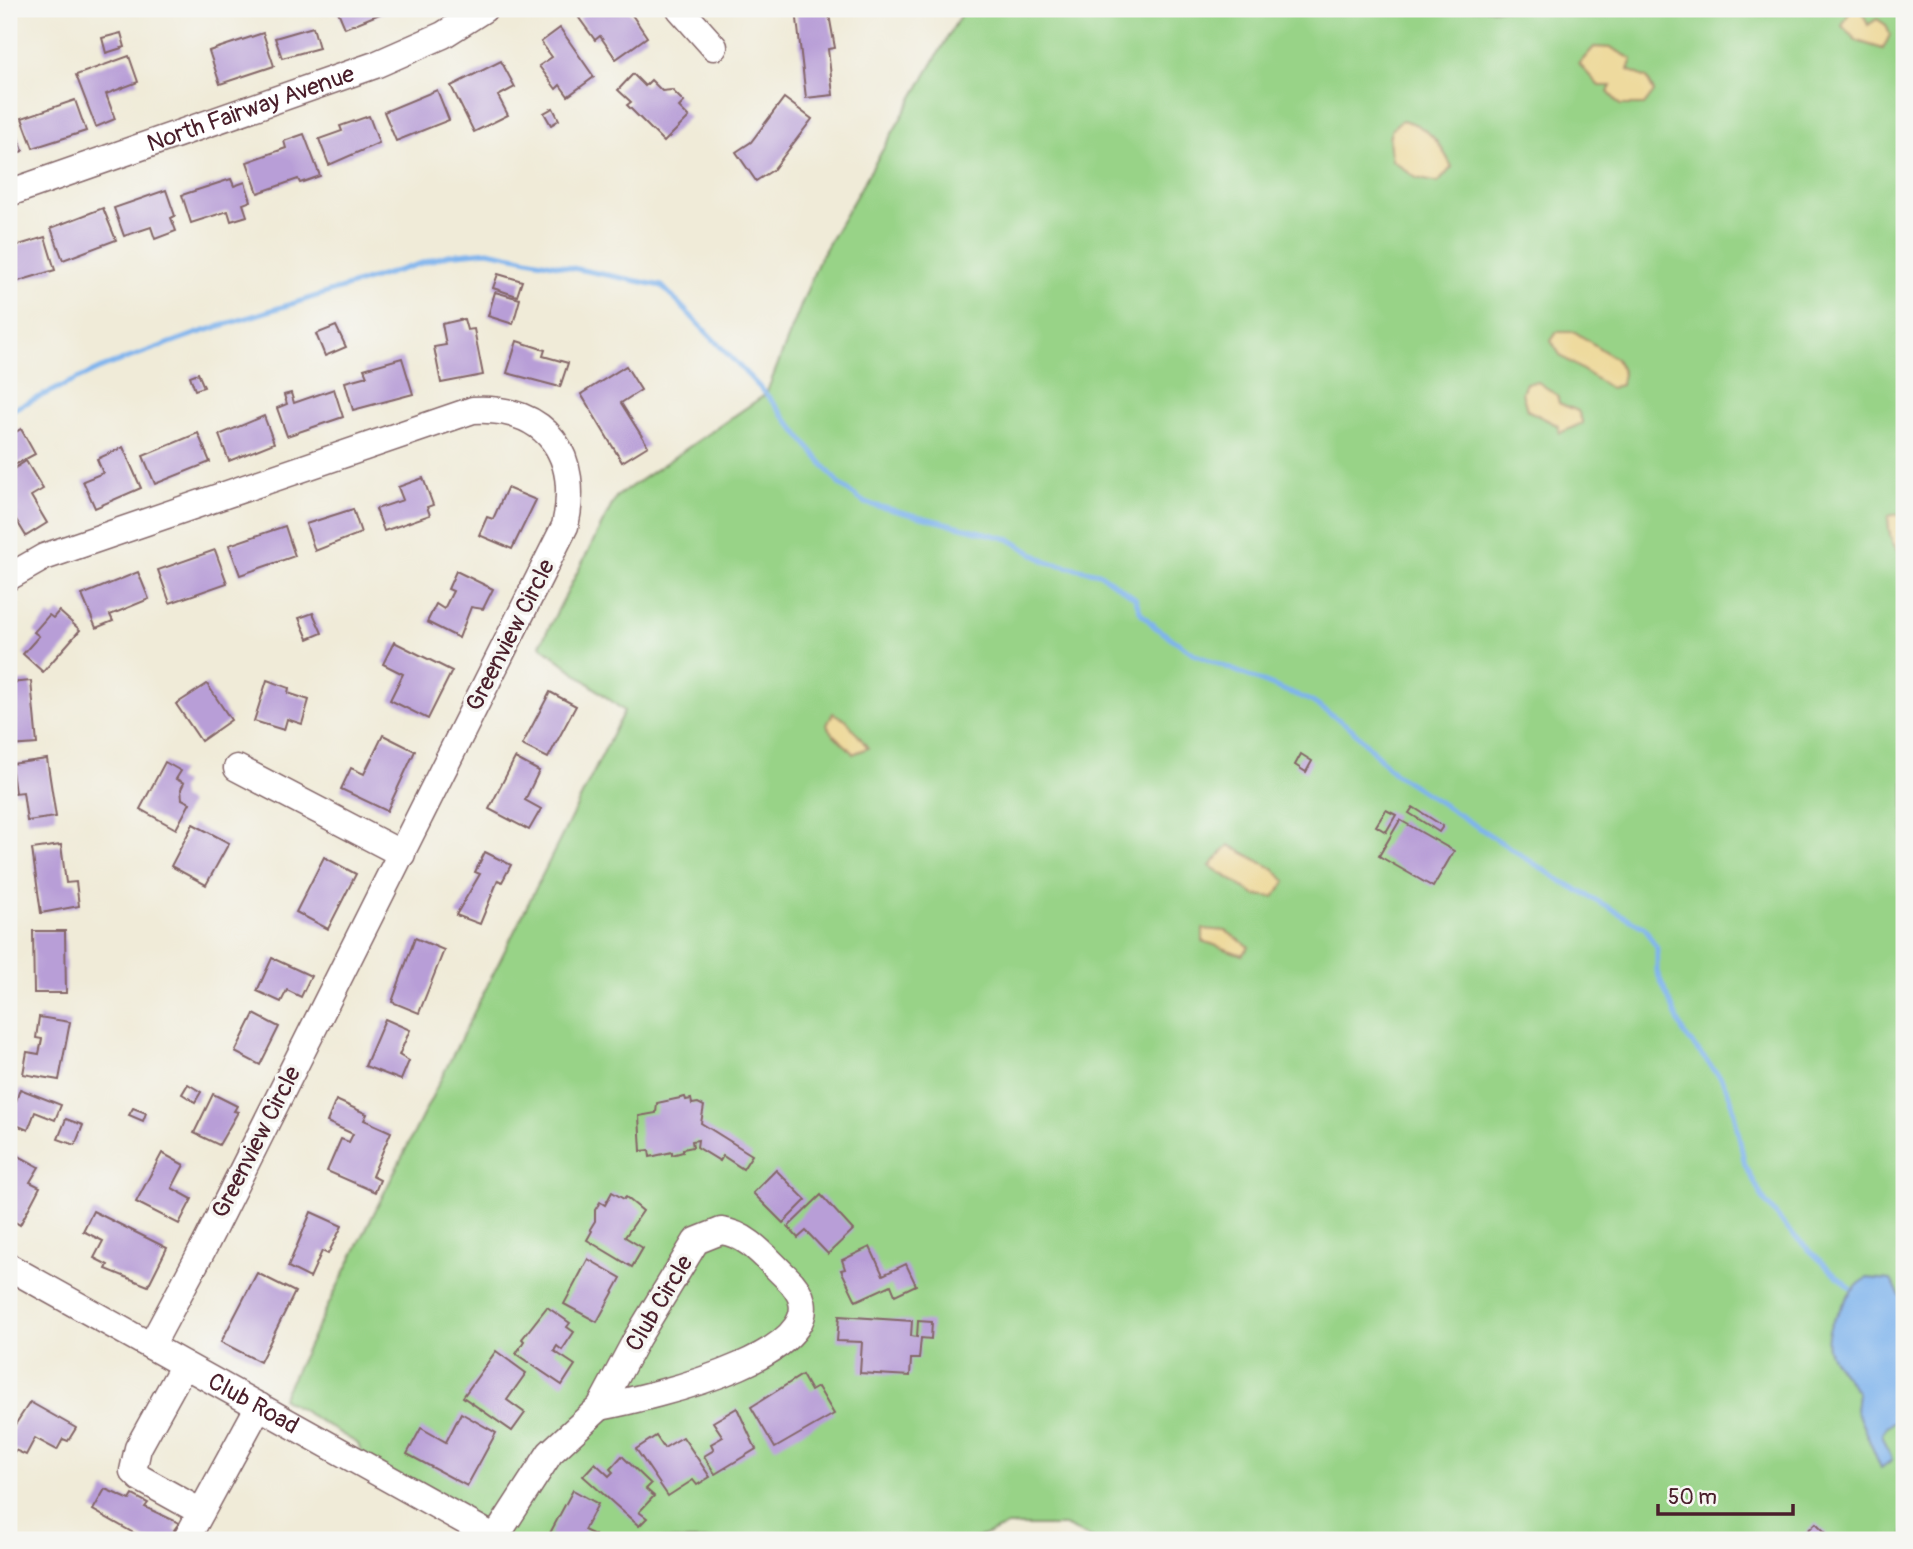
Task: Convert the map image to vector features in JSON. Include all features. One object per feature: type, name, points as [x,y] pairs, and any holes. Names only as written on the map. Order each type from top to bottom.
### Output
[{"type":"street","name":"North Fairway Avenue","points":[[9,193],[375,65],[443,35],[484,9]]},
{"type":"street","points":[[680,9],[715,47]]},
{"type":"street","name":"Greenview Circle","points":[[9,577],[44,557],[473,410],[494,409],[513,413],[544,429],[558,445],[566,463],[570,502],[565,526],[402,854],[151,1346]]},
{"type":"street","points":[[237,768],[402,854]]},
{"type":"street","name":"Club Circle","points":[[497,1539],[550,1452],[600,1407],[671,1280],[696,1241],[720,1231],[743,1237],[798,1290],[802,1302],[800,1324],[794,1333],[779,1343],[711,1379],[642,1399],[600,1407]]},
{"type":"street","name":"Club Road","points":[[9,1267],[497,1539]]},
{"type":"street","points":[[184,1364],[138,1448],[134,1471],[140,1478],[201,1512]]},
{"type":"street","points":[[187,1540],[259,1406]]},
{"type":"green space","points":[[964,9],[1904,9],[1904,1540],[1095,1540],[1065,1526],[1007,1526],[972,1540],[502,1540],[366,1466],[358,1444],[282,1398],[624,711],[540,645],[616,497],[766,394],[819,260]]},
{"type":"sand","points":[[1851,9],[1861,9],[1868,25],[1877,19],[1886,25],[1890,35],[1883,49],[1857,41],[1842,26]]},
{"type":"sand","points":[[1594,47],[1612,48],[1632,59],[1628,70],[1647,78],[1654,92],[1644,105],[1620,105],[1608,92],[1611,86],[1599,86],[1579,64]]},
{"type":"sand","points":[[1402,120],[1427,131],[1448,158],[1452,167],[1438,183],[1416,178],[1392,160],[1389,142],[1391,133]]},
{"type":"sand","points":[[1557,332],[1575,332],[1616,359],[1623,373],[1621,385],[1610,388],[1561,356],[1551,341]]},
{"type":"sand","points":[[1538,382],[1557,395],[1559,403],[1578,411],[1583,423],[1560,433],[1557,425],[1527,410],[1522,392],[1526,383]]},
{"type":"sand","points":[[1898,514],[1904,517],[1904,557],[1893,543],[1889,529],[1888,516]]},
{"type":"sand","points":[[833,713],[847,721],[868,748],[853,754],[835,737],[827,725]]},
{"type":"sand","points":[[1229,845],[1272,868],[1286,881],[1274,897],[1255,895],[1210,866]]},
{"type":"sand","points":[[1203,929],[1226,931],[1249,947],[1242,955],[1203,941]]},
{"type":"water","points":[[1867,1278],[1891,1280],[1904,1302],[1904,1416],[1885,1428],[1882,1434],[1892,1460],[1881,1468],[1856,1410],[1858,1393],[1835,1363],[1828,1345],[1831,1324],[1854,1289]]},
{"type":"building","points":[[337,9],[392,9],[345,28]]},
{"type":"building","points":[[593,9],[628,9],[647,37],[616,59],[600,36],[595,40],[579,18]]},
{"type":"building","points":[[828,9],[835,48],[828,49],[833,95],[806,98],[796,10]]},
{"type":"building","points":[[313,27],[319,48],[282,58],[275,38]]},
{"type":"building","points":[[560,28],[594,77],[568,96],[560,85],[556,89],[539,66],[552,57],[541,42]]},
{"type":"building","points":[[121,33],[125,47],[106,53],[102,38]]},
{"type":"building","points":[[263,33],[274,66],[220,84],[209,51]]},
{"type":"building","points":[[129,56],[138,82],[106,94],[115,119],[96,127],[76,75]]},
{"type":"building","points":[[501,61],[515,87],[498,96],[508,115],[474,132],[451,86]]},
{"type":"building","points":[[633,74],[645,86],[651,80],[662,91],[672,90],[684,102],[679,107],[689,117],[664,142],[627,105],[631,102],[618,90]]},
{"type":"building","points":[[437,90],[449,120],[396,141],[384,112]]},
{"type":"building","points":[[784,98],[812,119],[773,170],[756,181],[736,152],[751,142]]},
{"type":"building","points":[[75,100],[86,131],[33,148],[22,118]]},
{"type":"building","points":[[553,108],[559,120],[551,125],[544,113]]},
{"type":"building","points":[[369,116],[379,143],[329,165],[319,139],[342,131],[340,126]]},
{"type":"building","points":[[14,127],[23,151],[9,156],[9,129]]},
{"type":"building","points":[[304,134],[320,176],[300,183],[298,179],[258,193],[247,162],[286,148],[284,141]]},
{"type":"building","points":[[231,179],[234,186],[245,182],[251,201],[243,204],[247,216],[231,221],[228,211],[191,223],[182,195]]},
{"type":"building","points":[[166,190],[175,216],[171,218],[176,231],[155,239],[151,227],[124,236],[114,208]]},
{"type":"building","points":[[103,208],[116,240],[63,260],[51,228]]},
{"type":"building","points":[[45,237],[55,270],[9,284],[9,248]]},
{"type":"building","points":[[498,274],[522,281],[517,296],[493,288]]},
{"type":"building","points":[[495,292],[520,299],[513,324],[488,316]]},
{"type":"building","points":[[464,319],[467,330],[474,329],[483,375],[441,383],[434,347],[446,345],[442,324]]},
{"type":"building","points":[[336,326],[346,347],[325,356],[316,334]]},
{"type":"building","points":[[517,341],[545,350],[543,356],[568,363],[560,387],[507,373]]},
{"type":"building","points":[[402,358],[413,394],[353,410],[345,382],[367,376],[364,369]]},
{"type":"building","points":[[626,366],[641,390],[621,403],[648,446],[622,462],[581,394]]},
{"type":"building","points":[[198,373],[204,387],[195,390],[190,376]]},
{"type":"building","points":[[334,389],[343,417],[287,436],[277,408],[287,404],[284,395],[291,393],[294,403]]},
{"type":"building","points":[[264,416],[274,443],[229,461],[219,435]]},
{"type":"building","points":[[21,429],[35,454],[11,467],[9,436]]},
{"type":"building","points":[[198,433],[210,462],[155,484],[143,456]]},
{"type":"building","points":[[123,447],[141,488],[95,508],[83,481],[103,473],[97,459]]},
{"type":"building","points":[[26,461],[43,489],[31,496],[47,523],[26,536],[9,508],[9,472]]},
{"type":"building","points":[[423,478],[433,505],[427,507],[430,515],[384,531],[376,509],[403,500],[398,487]]},
{"type":"building","points":[[507,488],[536,500],[512,549],[479,535],[487,517],[493,519]]},
{"type":"building","points":[[353,509],[361,533],[315,551],[306,524]]},
{"type":"building","points":[[285,526],[295,556],[240,575],[229,545]]},
{"type":"building","points":[[215,550],[227,583],[170,603],[158,570]]},
{"type":"building","points":[[456,571],[493,589],[483,609],[471,607],[459,638],[427,622],[436,604],[444,609],[453,591],[448,589]]},
{"type":"building","points":[[138,572],[149,599],[110,615],[113,621],[96,628],[82,595]]},
{"type":"building","points":[[59,611],[80,630],[43,672],[23,654],[39,636],[34,632],[49,615],[53,618]]},
{"type":"building","points":[[313,613],[322,633],[308,639],[299,618]]},
{"type":"building","points":[[394,642],[452,671],[428,719],[390,700],[403,674],[383,664]]},
{"type":"building","points":[[267,680],[289,688],[288,693],[309,700],[302,724],[287,719],[284,730],[254,721]]},
{"type":"building","points":[[31,681],[37,744],[9,746],[9,683]]},
{"type":"building","points":[[207,684],[231,720],[201,741],[176,704]]},
{"type":"building","points":[[550,692],[576,706],[548,758],[522,745]]},
{"type":"building","points":[[383,735],[415,751],[387,811],[341,789],[351,768],[364,774]]},
{"type":"building","points":[[1301,754],[1312,761],[1306,772],[1295,765]]},
{"type":"building","points":[[515,758],[539,771],[525,800],[541,809],[529,830],[489,809]]},
{"type":"building","points":[[47,759],[56,817],[27,821],[23,792],[15,793],[11,764]]},
{"type":"building","points":[[165,762],[181,771],[176,779],[184,783],[181,789],[182,799],[190,803],[176,829],[140,809]]},
{"type":"building","points":[[1413,807],[1443,826],[1439,832],[1409,813]]},
{"type":"building","points":[[1386,810],[1396,815],[1386,832],[1376,826]]},
{"type":"building","points":[[1400,820],[1454,851],[1433,887],[1379,856]]},
{"type":"building","points":[[193,824],[229,843],[206,885],[171,866]]},
{"type":"building","points":[[61,845],[66,883],[76,882],[79,906],[41,913],[32,849]]},
{"type":"building","points":[[485,852],[511,865],[502,882],[498,880],[480,924],[456,915],[480,874],[475,872]]},
{"type":"building","points":[[324,857],[356,874],[328,929],[296,912]]},
{"type":"building","points":[[33,931],[65,931],[66,993],[34,993]]},
{"type":"building","points":[[415,938],[444,950],[419,1013],[392,1002]]},
{"type":"building","points":[[272,958],[311,976],[301,997],[287,990],[281,1002],[257,991]]},
{"type":"building","points":[[254,1014],[279,1027],[260,1065],[235,1052]]},
{"type":"building","points":[[39,1017],[70,1022],[59,1080],[23,1074],[27,1052],[39,1054],[42,1039],[36,1038]]},
{"type":"building","points":[[385,1019],[410,1030],[399,1055],[409,1061],[401,1080],[365,1066]]},
{"type":"building","points":[[188,1084],[201,1092],[195,1102],[182,1094]]},
{"type":"building","points":[[20,1089],[61,1105],[55,1120],[35,1112],[28,1130],[9,1122]]},
{"type":"building","points":[[213,1094],[237,1106],[234,1111],[238,1112],[219,1145],[194,1133]]},
{"type":"building","points":[[685,1097],[686,1100],[691,1099],[692,1104],[704,1106],[701,1123],[752,1155],[743,1169],[723,1156],[720,1161],[697,1147],[698,1140],[692,1141],[693,1147],[672,1155],[672,1152],[650,1157],[649,1150],[641,1151],[639,1116],[656,1113],[657,1103]]},
{"type":"building","points":[[336,1100],[367,1114],[364,1120],[391,1132],[372,1176],[380,1180],[375,1192],[327,1171],[341,1139],[349,1142],[353,1134],[327,1122]]},
{"type":"building","points":[[133,1108],[146,1113],[143,1121],[129,1115]]},
{"type":"building","points":[[66,1119],[83,1125],[75,1145],[58,1139]]},
{"type":"building","points":[[162,1153],[184,1165],[172,1188],[192,1199],[179,1224],[136,1202]]},
{"type":"building","points":[[15,1154],[39,1167],[30,1182],[40,1187],[20,1225],[9,1218],[9,1158],[12,1160]]},
{"type":"building","points":[[776,1170],[806,1200],[783,1223],[753,1193]]},
{"type":"building","points":[[612,1192],[624,1199],[626,1197],[643,1211],[625,1237],[643,1248],[632,1267],[587,1240],[595,1221],[595,1210],[600,1202],[605,1205]]},
{"type":"building","points":[[821,1195],[853,1230],[828,1254],[806,1231],[798,1238],[788,1227]]},
{"type":"building","points":[[93,1211],[167,1248],[148,1286],[106,1269],[108,1265],[94,1258],[103,1241],[83,1231]]},
{"type":"building","points":[[311,1212],[342,1226],[328,1254],[322,1251],[310,1278],[288,1267]]},
{"type":"building","points":[[870,1247],[883,1275],[906,1264],[916,1285],[895,1295],[891,1285],[856,1301],[841,1270],[845,1269],[842,1260]]},
{"type":"building","points":[[588,1259],[621,1278],[597,1322],[564,1304]]},
{"type":"building","points":[[257,1273],[295,1292],[260,1362],[221,1342]]},
{"type":"building","points":[[547,1307],[570,1323],[567,1327],[574,1332],[562,1350],[557,1346],[554,1351],[575,1365],[562,1385],[516,1354],[524,1341],[522,1339]]},
{"type":"building","points":[[839,1316],[912,1321],[911,1336],[917,1337],[918,1321],[932,1322],[931,1339],[921,1338],[919,1359],[911,1359],[910,1376],[860,1373],[862,1342],[837,1341]]},
{"type":"building","points":[[496,1351],[526,1373],[507,1400],[525,1413],[512,1431],[463,1397]]},
{"type":"building","points":[[802,1375],[811,1391],[818,1387],[834,1414],[775,1448],[751,1407]]},
{"type":"building","points":[[30,1402],[76,1428],[68,1441],[63,1439],[57,1450],[35,1438],[26,1455],[15,1450],[13,1454],[9,1452],[9,1434]]},
{"type":"building","points":[[737,1408],[756,1449],[715,1474],[704,1456],[714,1450],[711,1444],[723,1437],[713,1422]]},
{"type":"building","points":[[461,1413],[496,1433],[467,1486],[407,1454],[421,1428],[446,1442]]},
{"type":"building","points":[[656,1436],[664,1448],[683,1437],[710,1477],[697,1485],[693,1480],[668,1496],[636,1449]]},
{"type":"building","points":[[622,1456],[651,1484],[646,1489],[654,1496],[639,1512],[647,1518],[639,1526],[583,1476],[595,1463],[609,1476],[613,1472],[610,1469]]},
{"type":"building","points":[[105,1489],[130,1500],[133,1495],[148,1503],[145,1507],[179,1523],[174,1530],[179,1533],[175,1540],[146,1540],[93,1510]]},
{"type":"building","points":[[573,1490],[598,1504],[584,1530],[595,1535],[592,1540],[559,1540],[549,1535]]},
{"type":"building","points":[[1816,1523],[1826,1533],[1819,1540],[1798,1540]]},
{"type":"waterway","points":[[9,411],[101,368],[195,334],[448,255],[488,251],[662,286],[766,394],[839,484],[865,503],[1009,539],[1047,562],[1099,573],[1135,598],[1141,613],[1155,627],[1196,655],[1311,701],[1351,728],[1394,773],[1558,879],[1645,928],[1657,948],[1657,972],[1684,1034],[1721,1078],[1731,1098],[1745,1165],[1764,1200],[1790,1232],[1850,1288]]}]
